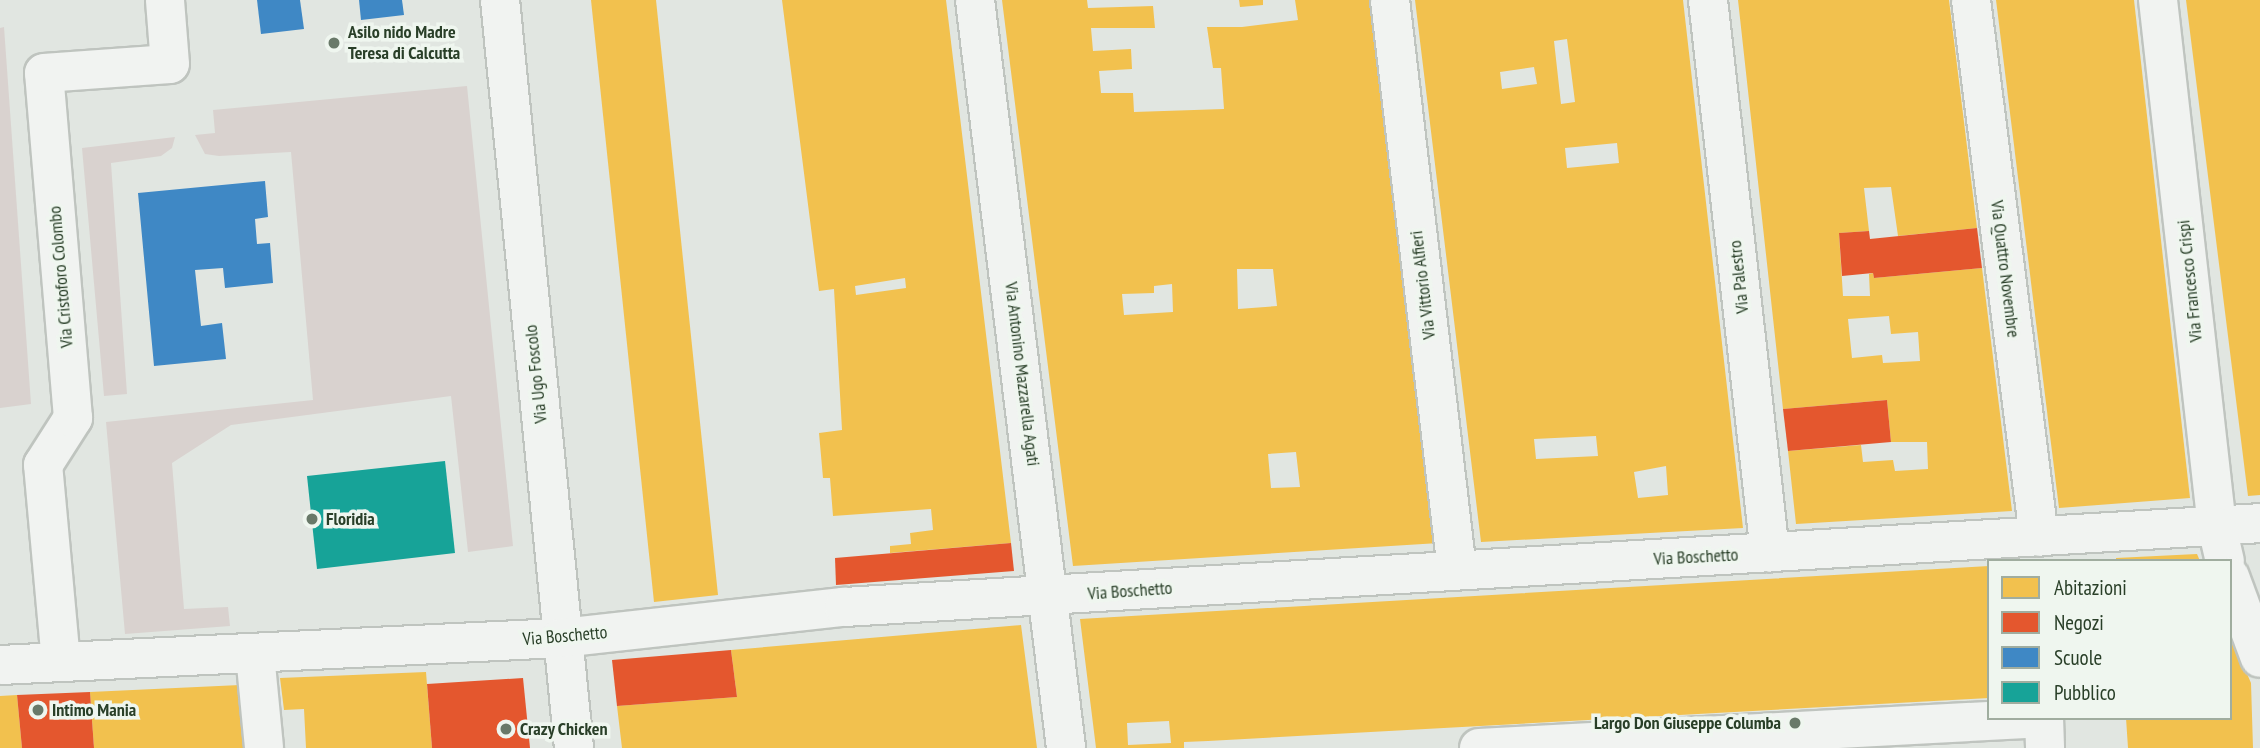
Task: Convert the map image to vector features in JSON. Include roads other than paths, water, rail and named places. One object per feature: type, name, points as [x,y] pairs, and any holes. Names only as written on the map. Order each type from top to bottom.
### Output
[{"type":"street","name":"Via Cristoforo Colombo","points":[[61,662],[43,465],[73,418],[44,73],[170,64],[165,0]]},
{"type":"street","name":"Via Ugo Foscolo","points":[[500,0],[561,638],[575,748]]},
{"type":"street","name":"Via Antonino Mazzarella Agati","points":[[975,0],[1066,748]]},
{"type":"street","name":"Via Vittorio Alfieri","points":[[1390,0],[1457,570]]},
{"type":"street","name":"Via Palestro","points":[[1708,0],[1770,553]]},
{"type":"street","name":"Via Quattro Novembre","points":[[1971,0],[2039,537]]},
{"type":"street","name":"Via Francesco Crispi","points":[[2158,0],[2221,544]]},
{"type":"street","name":"Via Boschetto","points":[[0,665],[561,638],[844,607],[2039,537],[2221,544],[2260,523]]},
{"type":"street","points":[[2232,582],[2260,659]]},
{"type":"street","points":[[255,654],[264,748]]},
{"type":"street","points":[[1479,748],[2006,720]]},
{"type":"street","points":[[2044,720],[2045,748]]},
{"type":"place","name":"Asilo nido Madre Teresa di Calcutta","points":[[334,43]]},
{"type":"place","name":"Floridia","points":[[312,519]]},
{"type":"place","name":"Intimo Mania","points":[[38,710]]},
{"type":"place","name":"Largo Don Giuseppe Columba","points":[[1795,723]]},
{"type":"place","name":"Crazy Chicken","points":[[506,729]]}]
